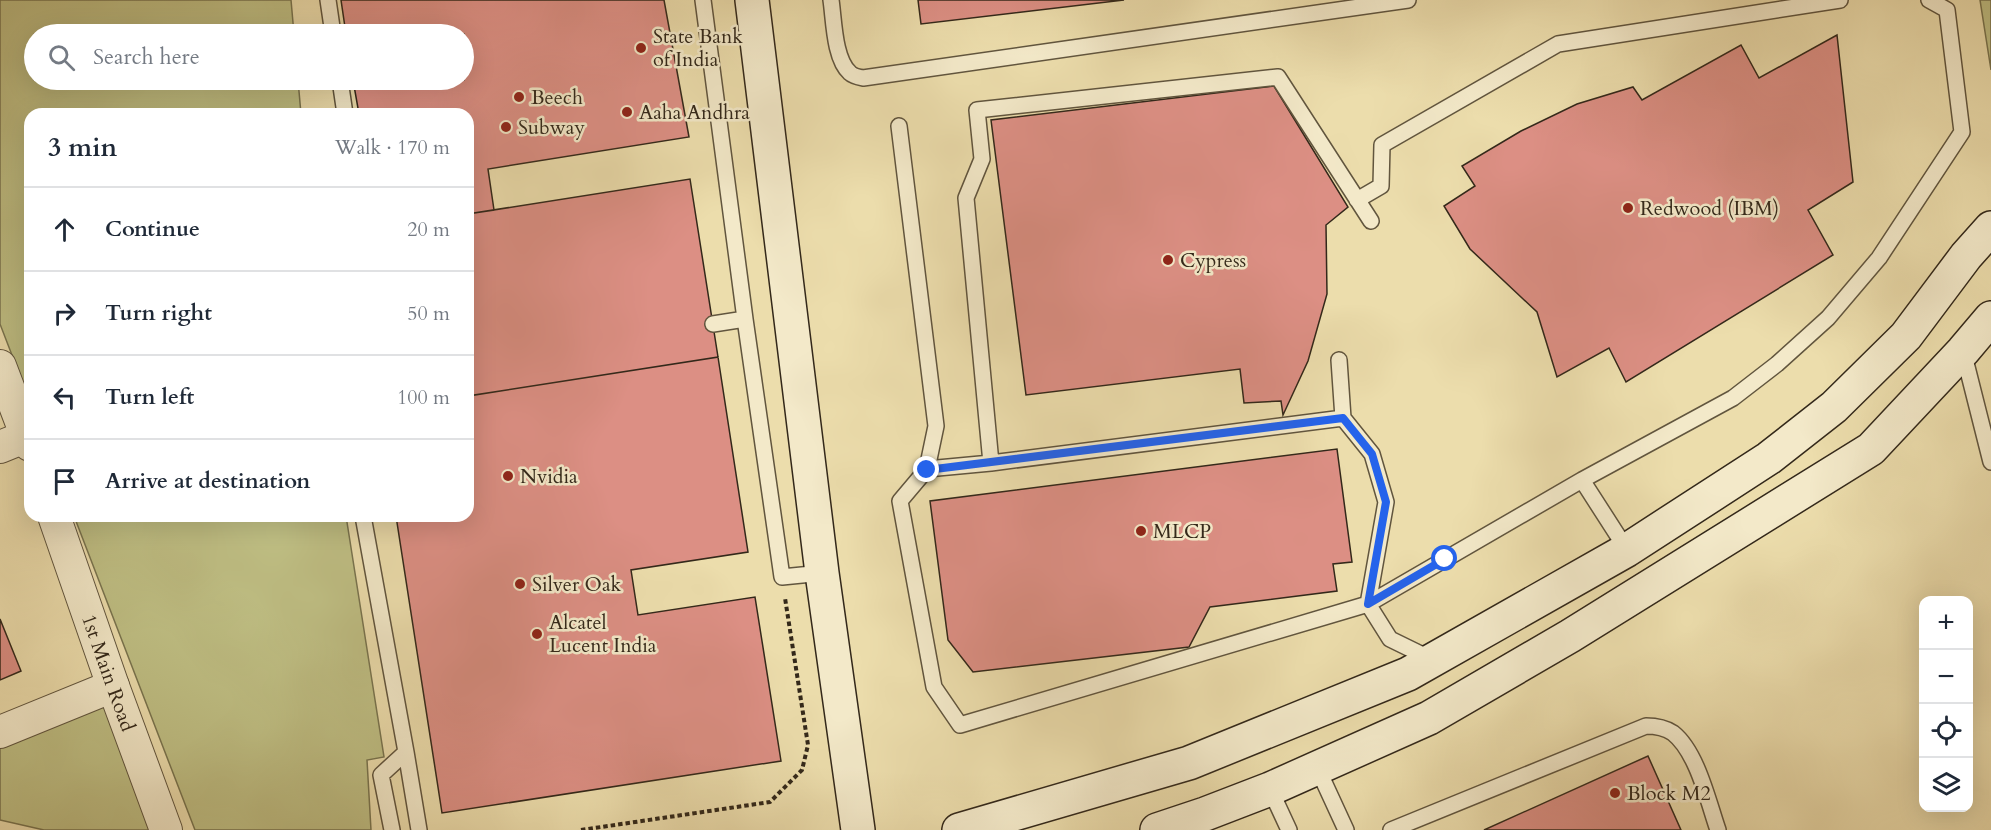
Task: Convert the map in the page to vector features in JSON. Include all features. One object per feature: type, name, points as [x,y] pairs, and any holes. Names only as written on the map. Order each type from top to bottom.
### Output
[{"type":"street","points":[[752,0],[822,573],[858,830]]},
{"type":"street","points":[[959,830],[1189,763],[1408,674],[1626,550],[1769,458],[1834,407],[1906,336],[1966,256],[1991,228]]},
{"type":"street","points":[[1157,830],[1208,822],[1270,789],[1429,718],[1570,636],[1871,449],[1991,318]]},
{"type":"street","points":[[0,366],[19,443]]},
{"type":"street","name":"1st Main Road","points":[[56,522],[166,830]]},
{"type":"street","points":[[0,732],[113,686]]},
{"type":"lane","points":[[328,0],[332,24]]},
{"type":"lane","points":[[703,0],[782,577],[822,573]]},
{"type":"lane","points":[[831,0],[838,50],[843,66],[851,75],[863,78],[1408,0]]},
{"type":"lane","points":[[1357,200],[1381,186],[1382,145],[1558,44],[1840,0]]},
{"type":"lane","points":[[899,126],[936,426],[927,470],[900,501],[934,687],[960,725],[1368,604],[1582,480],[1733,398],[1777,364],[1828,318],[1879,258],[1962,132],[1947,10],[1929,0]]},
{"type":"lane","points":[[991,463],[966,198],[982,159],[977,110],[1278,77],[1371,221]]},
{"type":"lane","points":[[341,90],[344,108]]},
{"type":"lane","points":[[713,324],[745,319]]},
{"type":"lane","points":[[1963,351],[1991,462]]},
{"type":"lane","points":[[1339,360],[1343,418],[1372,454],[1386,502],[1368,604],[1390,639],[1433,660]]},
{"type":"lane","points":[[927,470],[1343,418]]},
{"type":"lane","points":[[1582,480],[1626,550]]},
{"type":"lane","points":[[364,522],[419,830]]},
{"type":"lane","points":[[1391,830],[1646,726],[1662,727],[1674,734],[1691,754],[1718,830]]},
{"type":"lane","points":[[392,830],[381,775],[406,752]]},
{"type":"lane","points":[[1317,767],[1346,830]]},
{"type":"lane","points":[[1270,789],[1289,830]]},
{"type":"path","points":[[581,830],[770,802],[802,770],[808,745],[782,577]]},
{"type":"green space","points":[[0,0],[291,0],[293,24],[24,24],[24,90],[299,90],[300,108],[24,108],[24,386],[0,324]]},
{"type":"green space","points":[[1980,0],[1991,0],[1991,70]]},
{"type":"green space","points":[[76,522],[347,522],[384,757],[367,760],[371,830],[195,830]]},
{"type":"green space","points":[[105,706],[152,830],[44,830],[0,820],[0,747]]},
{"type":"building","name":"Beech","points":[[341,0],[664,0],[689,137],[488,169],[494,210],[474,213],[474,108],[358,108],[355,90],[474,90],[474,24],[345,24]]},
{"type":"building","points":[[918,0],[1124,0],[921,24]]},
{"type":"building","name":"Redwood (IBM)","points":[[1837,35],[1853,182],[1808,210],[1833,255],[1626,382],[1609,348],[1557,377],[1537,312],[1470,249],[1444,206],[1475,186],[1462,166],[1521,131],[1577,104],[1633,87],[1642,100],[1741,45],[1759,78]]},
{"type":"building","name":"Cypress","points":[[1274,86],[1348,207],[1326,225],[1327,294],[1308,361],[1283,415],[1281,401],[1244,403],[1240,369],[1026,395],[991,120]]},
{"type":"building","points":[[690,179],[718,357],[474,395],[474,213]]},
{"type":"building","name":"Silver Oak","points":[[718,357],[748,552],[631,570],[638,615],[755,597],[781,761],[442,813],[397,522],[474,522],[474,395]]},
{"type":"building","name":"MLCP","points":[[1337,449],[1352,562],[1333,564],[1337,591],[1210,607],[1189,647],[973,672],[948,640],[930,501]]},
{"type":"building","points":[[0,619],[21,671],[0,680]]},
{"type":"building","name":"Block M2","points":[[1648,756],[1681,830],[1484,830]]},
{"type":"place","name":"State Bank of India","points":[[641,48]]},
{"type":"place","name":"Beech","points":[[519,97]]},
{"type":"place","name":"Aaha Andhra","points":[[627,112]]},
{"type":"place","name":"Subway","points":[[506,127]]},
{"type":"place","name":"Redwood (IBM)","points":[[1628,208]]},
{"type":"place","name":"Cypress","points":[[1168,260]]},
{"type":"place","name":"Nvidia","points":[[508,476]]},
{"type":"place","name":"MLCP","points":[[1141,531]]},
{"type":"place","name":"Silver Oak","points":[[520,584]]},
{"type":"place","name":"Alcatel Lucent India","points":[[537,634]]},
{"type":"place","name":"Block M2","points":[[1615,793]]},
{"type":"route","points":[[927,470],[1343,418],[1372,454],[1386,502],[1368,604],[1445,559]]}]
